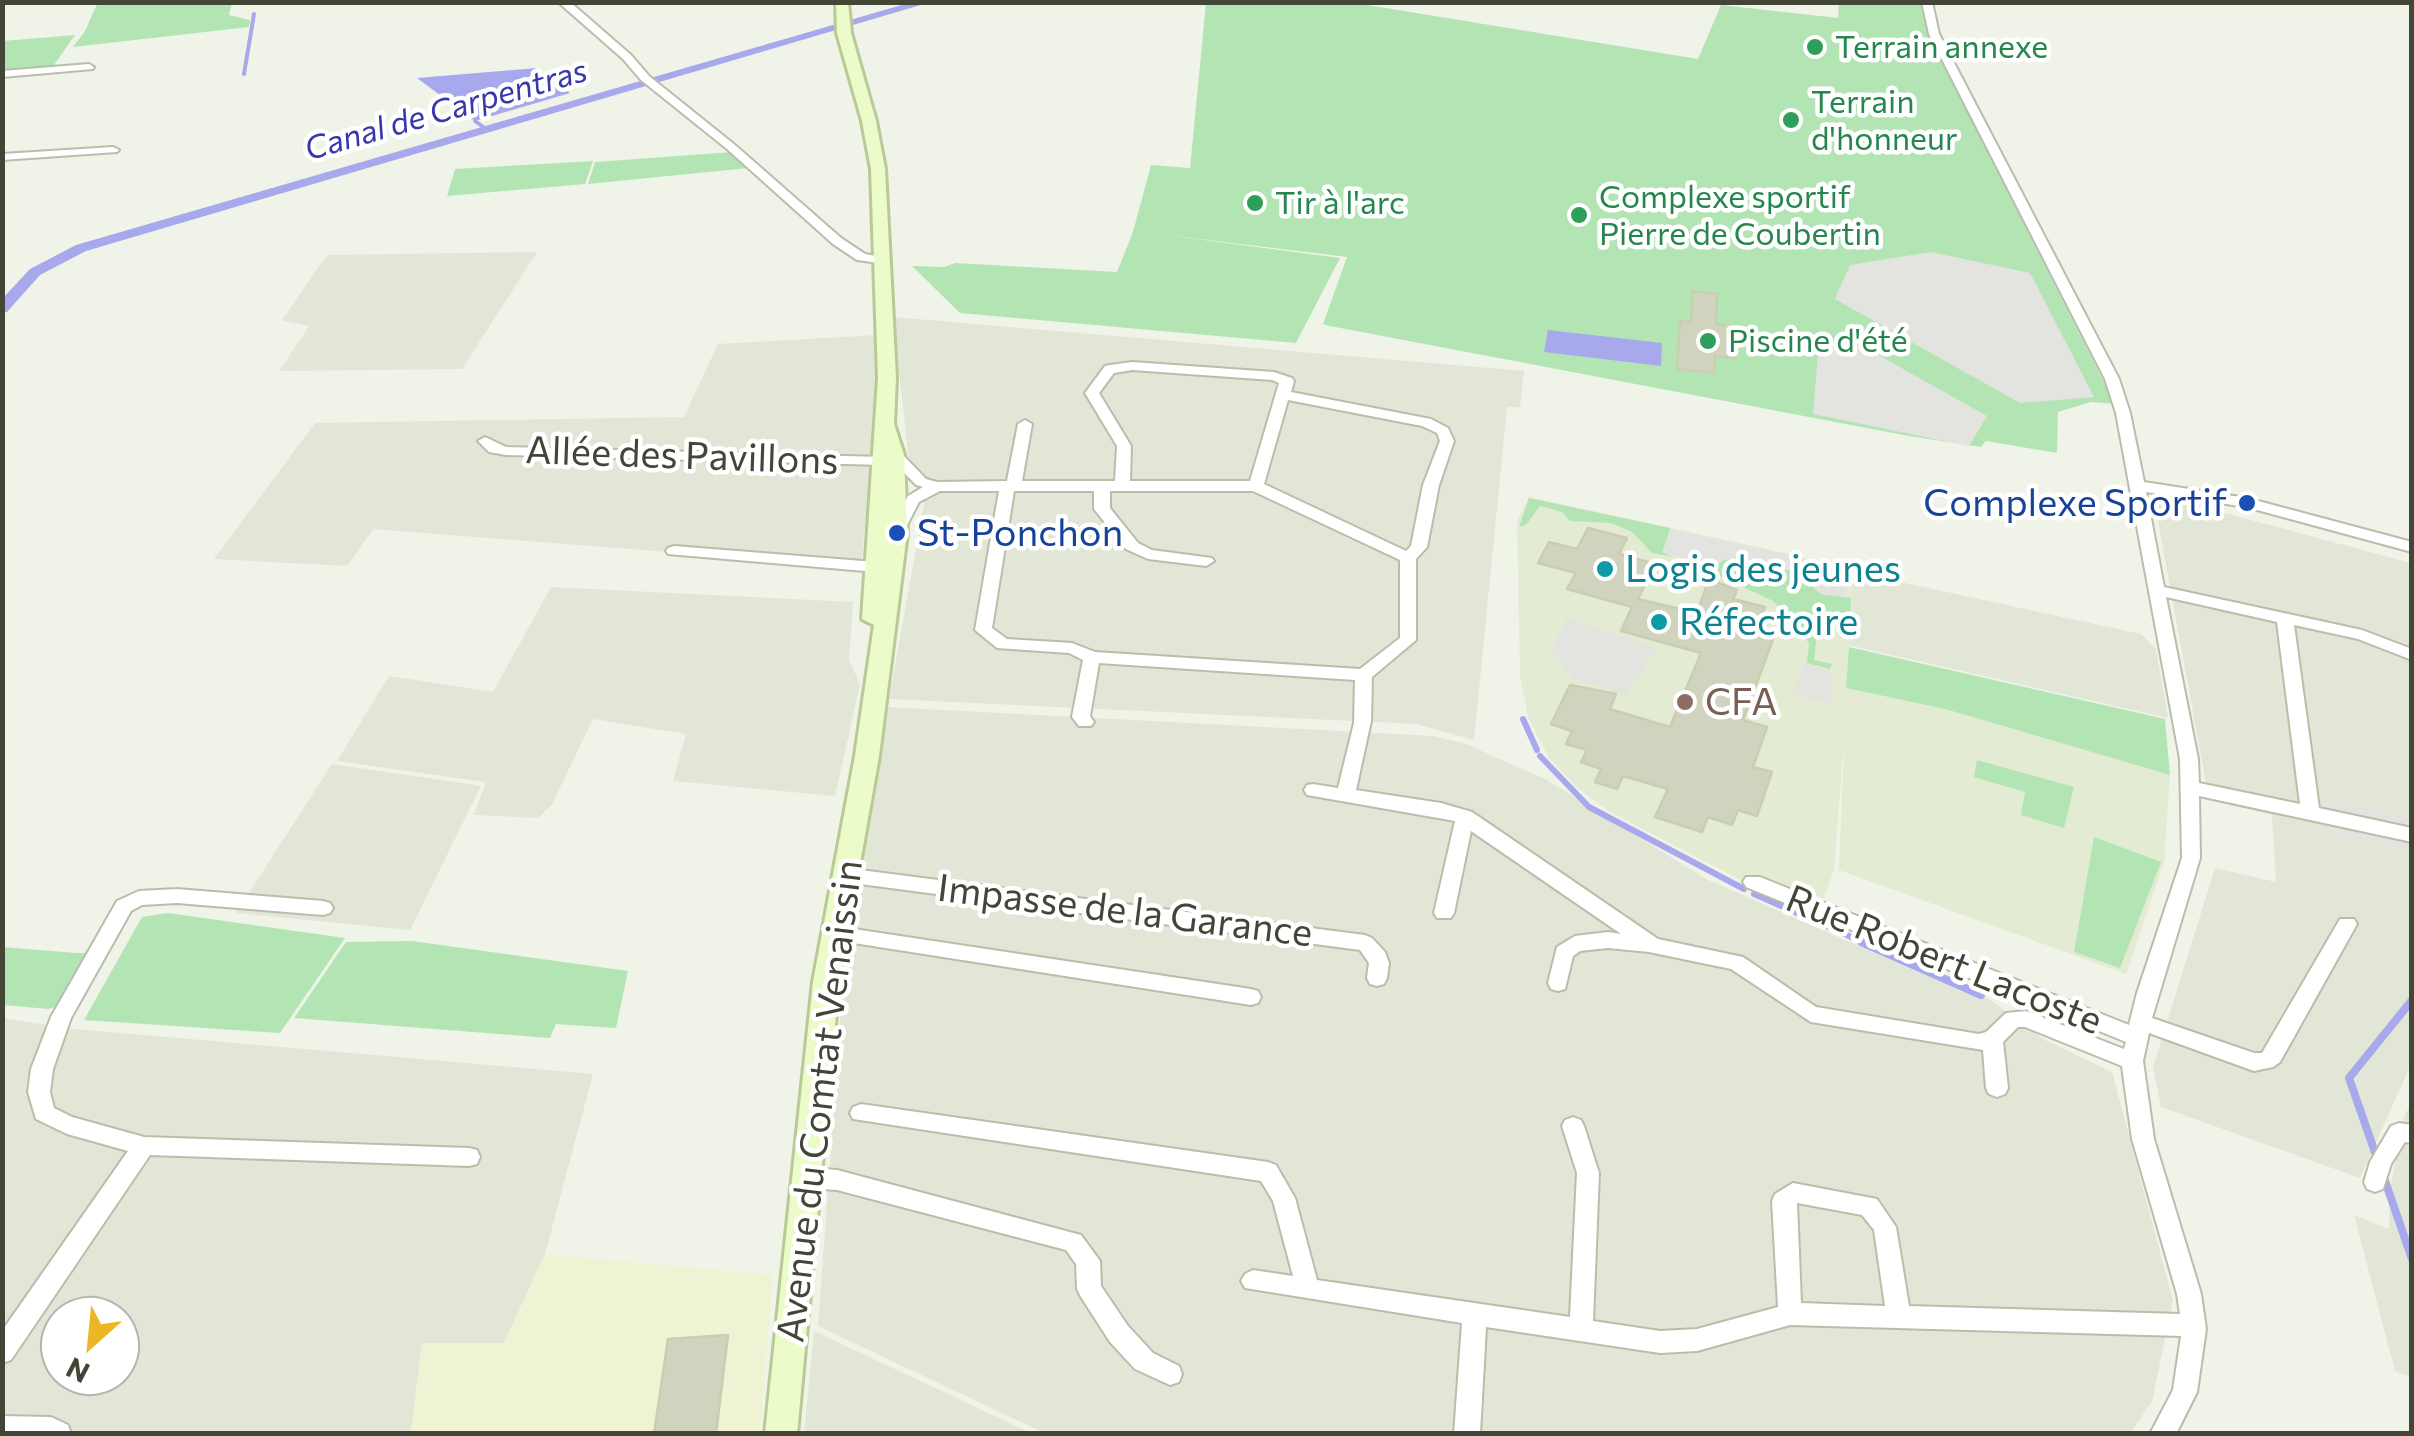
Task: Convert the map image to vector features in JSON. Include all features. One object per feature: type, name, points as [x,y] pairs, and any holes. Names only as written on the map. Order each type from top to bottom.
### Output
[{"type":"main road","name":"Avenue du Comtat Venaissin","points":[[842,2],[844,28],[874,146],[882,262],[886,426],[886,462],[878,512],[884,568]]},
{"type":"main road","name":"Avenue du Comtat Venaissin","points":[[780,1434],[834,933],[867,756],[878,651],[873,621],[884,568],[897,533],[898,486],[886,462]]},
{"type":"street","points":[[562,2],[837,241],[861,257],[882,262]]},
{"type":"street","points":[[1927,2],[1934,34],[2112,379],[2138,486],[2192,788],[2191,858],[2136,1040],[2142,1139],[2190,1294],[2194,1330],[2185,1392],[2162,1434]]},
{"type":"street","points":[[2,74],[89,67]]},
{"type":"street","points":[[2,157],[113,150]]},
{"type":"street","points":[[1122,486],[1124,446],[1092,393],[1110,369],[1132,366],[1274,376],[1287,382],[1256,486]]},
{"type":"street","points":[[1025,424],[983,630],[1004,644],[1072,648],[1092,657],[1364,674],[1408,640],[1408,558],[1419,547],[1431,485],[1448,441],[1442,431],[1426,422],[1284,395]]},
{"type":"street","name":"Allée des Pavillons","points":[[484,441],[494,449],[506,451],[886,462]]},
{"type":"street","points":[[886,462],[928,486]]},
{"type":"street","points":[[878,512],[898,486],[1256,486],[1408,558]]},
{"type":"street","points":[[897,533],[913,499],[928,486]]},
{"type":"street","points":[[2138,486],[2246,503],[2412,547]]},
{"type":"street","points":[[1102,487],[1102,509],[1132,546],[1148,554],[1206,561]]},
{"type":"street","points":[[674,551],[884,568]]},
{"type":"street","points":[[2156,590],[2374,638],[2412,656]]},
{"type":"street","points":[[2285,618],[2310,813]]},
{"type":"street","points":[[1085,722],[1082,717],[1092,657]]},
{"type":"street","points":[[1346,794],[1361,724],[1364,674]]},
{"type":"street","points":[[2192,788],[2412,835]]},
{"type":"street","points":[[1313,790],[1464,817],[1653,946]]},
{"type":"street","points":[[1444,914],[1464,817]]},
{"type":"street","name":"Impasse de la Garance","points":[[845,875],[1365,943],[1376,952],[1377,978]]},
{"type":"street","name":"Rue Robert Lacoste","points":[[1753,882],[2136,1040]]},
{"type":"street","points":[[324,908],[177,896],[140,898],[124,906],[61,1017],[42,1069],[39,1092],[44,1113],[67,1126],[144,1146],[469,1156]]},
{"type":"street","points":[[1997,1088],[1992,1039],[2005,1023],[2026,1019],[2254,1062],[2266,1061],[2273,1056],[2347,924]]},
{"type":"street","points":[[834,933],[1251,996]]},
{"type":"street","points":[[1558,983],[1564,952],[1575,944],[1608,940],[1736,962],[1811,1014],[1962,1041],[1992,1039]]},
{"type":"street","points":[[860,1113],[1268,1172],[1284,1198],[1308,1288]]},
{"type":"street","points":[[1573,1126],[1588,1173],[1582,1331]]},
{"type":"street","points":[[2375,1182],[2381,1162],[2399,1132],[2412,1134]]},
{"type":"street","points":[[2,1352],[144,1146]]},
{"type":"street","points":[[808,1178],[837,1180],[1073,1242],[1088,1261],[1089,1289],[1118,1334],[1144,1361],[1170,1374]]},
{"type":"street","points":[[1790,1314],[1782,1201],[1793,1193],[1869,1206],[1885,1228],[1899,1316]]},
{"type":"street","points":[[1253,1281],[1660,1342],[1697,1340],[1790,1314],[2176,1324],[2194,1330]]},
{"type":"street","points":[[1467,1434],[1474,1314]]},
{"type":"street","points":[[2,1428],[51,1429],[59,1434]]},
{"type":"shaded area","points":[[537,252],[462,369],[279,371],[309,326],[282,320],[327,255]]},
{"type":"shaded area","points":[[1931,252],[2030,273],[2094,397],[2020,403],[1835,299],[1850,265]]},
{"type":"shaded area","points":[[893,317],[1524,371],[1520,407],[1507,407],[1474,740],[1417,724],[889,699],[924,504],[909,462]]},
{"type":"shaded area","points":[[878,335],[879,382],[861,567],[373,529],[347,566],[214,559],[315,423],[684,417],[718,344]]},
{"type":"shaded area","points":[[1819,343],[1864,347],[1987,416],[1969,446],[1813,414]]},
{"type":"shaded area","name":"CFA","points":[[1529,497],[1854,568],[1847,688],[1945,709],[2170,775],[2164,863],[2126,974],[1839,870],[1844,743],[1834,869],[1824,899],[1757,876],[1752,886],[1610,812],[1576,787],[1549,758],[1528,717],[1520,677],[1517,521]]},
{"type":"shaded area","points":[[2180,501],[2411,563],[2412,1062],[2360,1178],[2161,1107],[2153,1067],[2215,868],[2276,882],[2272,815],[2209,800],[2155,504]]},
{"type":"shaded area","points":[[1671,529],[1849,568],[1847,597],[1821,594],[1796,572],[1735,558],[1712,568],[1662,552]]},
{"type":"shaded area","points":[[1854,572],[2141,634],[2156,649],[2168,718],[1848,645]]},
{"type":"shaded area","points":[[551,587],[853,602],[849,660],[860,684],[835,796],[673,781],[686,734],[593,719],[552,804],[538,818],[474,815],[486,782],[337,761],[389,676],[493,692]]},
{"type":"shaded area","points":[[1567,618],[1657,648],[1626,695],[1574,679],[1551,651]]},
{"type":"shaded area","points":[[1805,663],[1832,672],[1833,706],[1792,694]]},
{"type":"shaded area","points":[[887,707],[1434,736],[1466,744],[1547,780],[1706,879],[1968,994],[1986,997],[2045,1040],[2112,1072],[2173,1301],[2152,1401],[2130,1434],[1044,1433],[818,1326],[847,926]]},
{"type":"shaded area","points":[[332,764],[481,786],[410,930],[236,913]]},
{"type":"shaded area","points":[[2325,799],[2403,816],[2410,850],[2332,834]]},
{"type":"shaded area","points":[[2,1018],[74,1029],[593,1074],[545,1254],[504,1343],[422,1344],[411,1433],[3,1433]]},
{"type":"shaded area","points":[[2411,1103],[2411,1377],[2395,1371],[2354,1215],[2389,1229],[2390,1190],[2404,1117]]},
{"type":"shaded area","points":[[545,1254],[773,1275],[760,1433],[411,1434],[422,1343],[504,1343]]},
{"type":"shaded area","points":[[814,1331],[1031,1433],[804,1433]]},
{"type":"green space","points":[[98,2],[232,3],[229,15],[250,20],[249,27],[73,47]]},
{"type":"green space","name":"Complexe sportif Pierre de Coubertin","points":[[1206,3],[1355,3],[1698,59],[1721,5],[1838,18],[1839,3],[1922,3],[1929,36],[2115,404],[2091,402],[2058,412],[2057,453],[1986,441],[1981,447],[1909,436],[1330,326],[1323,324],[1347,257],[1159,234],[1340,258],[1296,343],[960,313],[912,266],[944,267],[955,263],[1117,272],[1133,232],[1151,165],[1190,168]]},
{"type":"green space","points":[[75,35],[54,65],[3,70],[3,41]]},
{"type":"green space","points":[[733,152],[749,168],[588,184],[595,162]]},
{"type":"green space","points":[[593,161],[585,184],[447,196],[455,169]]},
{"type":"green space","points":[[1529,498],[1670,528],[1663,552],[1673,557],[1652,553],[1632,532],[1611,523],[1570,521],[1562,512],[1540,506],[1526,525],[1519,527]]},
{"type":"green space","points":[[1735,558],[1796,572],[1821,594],[1851,598],[1850,622],[1843,617],[1818,623],[1814,660],[1832,664],[1830,669],[1807,663],[1809,643],[1773,601],[1700,567],[1701,563],[1713,568],[1723,560]]},
{"type":"green space","points":[[1849,647],[2165,719],[2170,775],[1945,709],[1846,688]]},
{"type":"green space","points":[[1977,760],[2074,787],[2064,828],[2021,815],[2025,792],[1974,777]]},
{"type":"green space","points":[[2094,837],[2161,862],[2120,968],[2074,952]]},
{"type":"green space","points":[[168,913],[345,938],[280,1033],[84,1020],[142,917]]},
{"type":"green space","points":[[412,941],[628,971],[616,1028],[556,1024],[550,1038],[294,1018],[346,942]]},
{"type":"green space","points":[[2,947],[90,953],[60,1005],[49,1009],[3,1005]]},
{"type":"water","points":[[537,68],[570,93],[475,121],[417,78]]},
{"type":"water","points":[[1548,330],[1662,343],[1661,366],[1544,352]]},
{"type":"building","name":"Piscine d'été","points":[[1693,291],[1717,294],[1716,324],[1737,327],[1736,358],[1715,356],[1714,373],[1677,369],[1680,321],[1691,322]]},
{"type":"building","points":[[1588,528],[1627,538],[1619,554],[1655,564],[1638,599],[1697,613],[1709,579],[1737,590],[1733,599],[1765,607],[1756,630],[1775,634],[1743,720],[1767,727],[1753,767],[1772,772],[1757,816],[1738,810],[1732,825],[1708,817],[1702,832],[1655,817],[1668,789],[1623,776],[1617,789],[1595,782],[1601,769],[1581,762],[1587,750],[1566,744],[1572,731],[1551,724],[1570,685],[1616,694],[1610,709],[1670,727],[1701,653],[1621,631],[1632,607],[1567,589],[1576,573],[1538,563],[1549,542],[1577,549]]},
{"type":"building","points":[[728,1335],[716,1434],[654,1434],[668,1339]]},
{"type":"waterway","name":"Canal de Carpentras","points":[[2,309],[35,272],[81,248],[926,2]]},
{"type":"waterway","points":[[244,74],[254,14]]},
{"type":"waterway","points":[[475,121],[486,129]]},
{"type":"waterway","points":[[1523,719],[1537,750]]},
{"type":"waterway","points":[[1540,756],[1589,807],[1744,889]]},
{"type":"waterway","points":[[1754,894],[1867,944]]},
{"type":"waterway","points":[[1861,942],[1981,995]]},
{"type":"waterway","points":[[2377,1158],[2349,1078],[2412,1000]]},
{"type":"waterway","points":[[2383,1175],[2412,1259]]},
{"type":"place","name":"Terrain annexe","points":[[1815,47]]},
{"type":"place","name":"Terrain d'honneur","points":[[1791,120]]},
{"type":"place","name":"Tir à l'arc","points":[[1255,203]]},
{"type":"place","name":"Complexe sportif Pierre de Coubertin","points":[[1579,215]]},
{"type":"place","name":"Piscine d'été","points":[[1708,341]]},
{"type":"place","name":"Complexe Sportif","points":[[2247,503]]},
{"type":"place","name":"St-Ponchon","points":[[897,533]]},
{"type":"place","name":"Logis des jeunes","points":[[1605,569]]},
{"type":"place","name":"Réfectoire","points":[[1659,622]]},
{"type":"place","name":"CFA","points":[[1685,702]]}]
